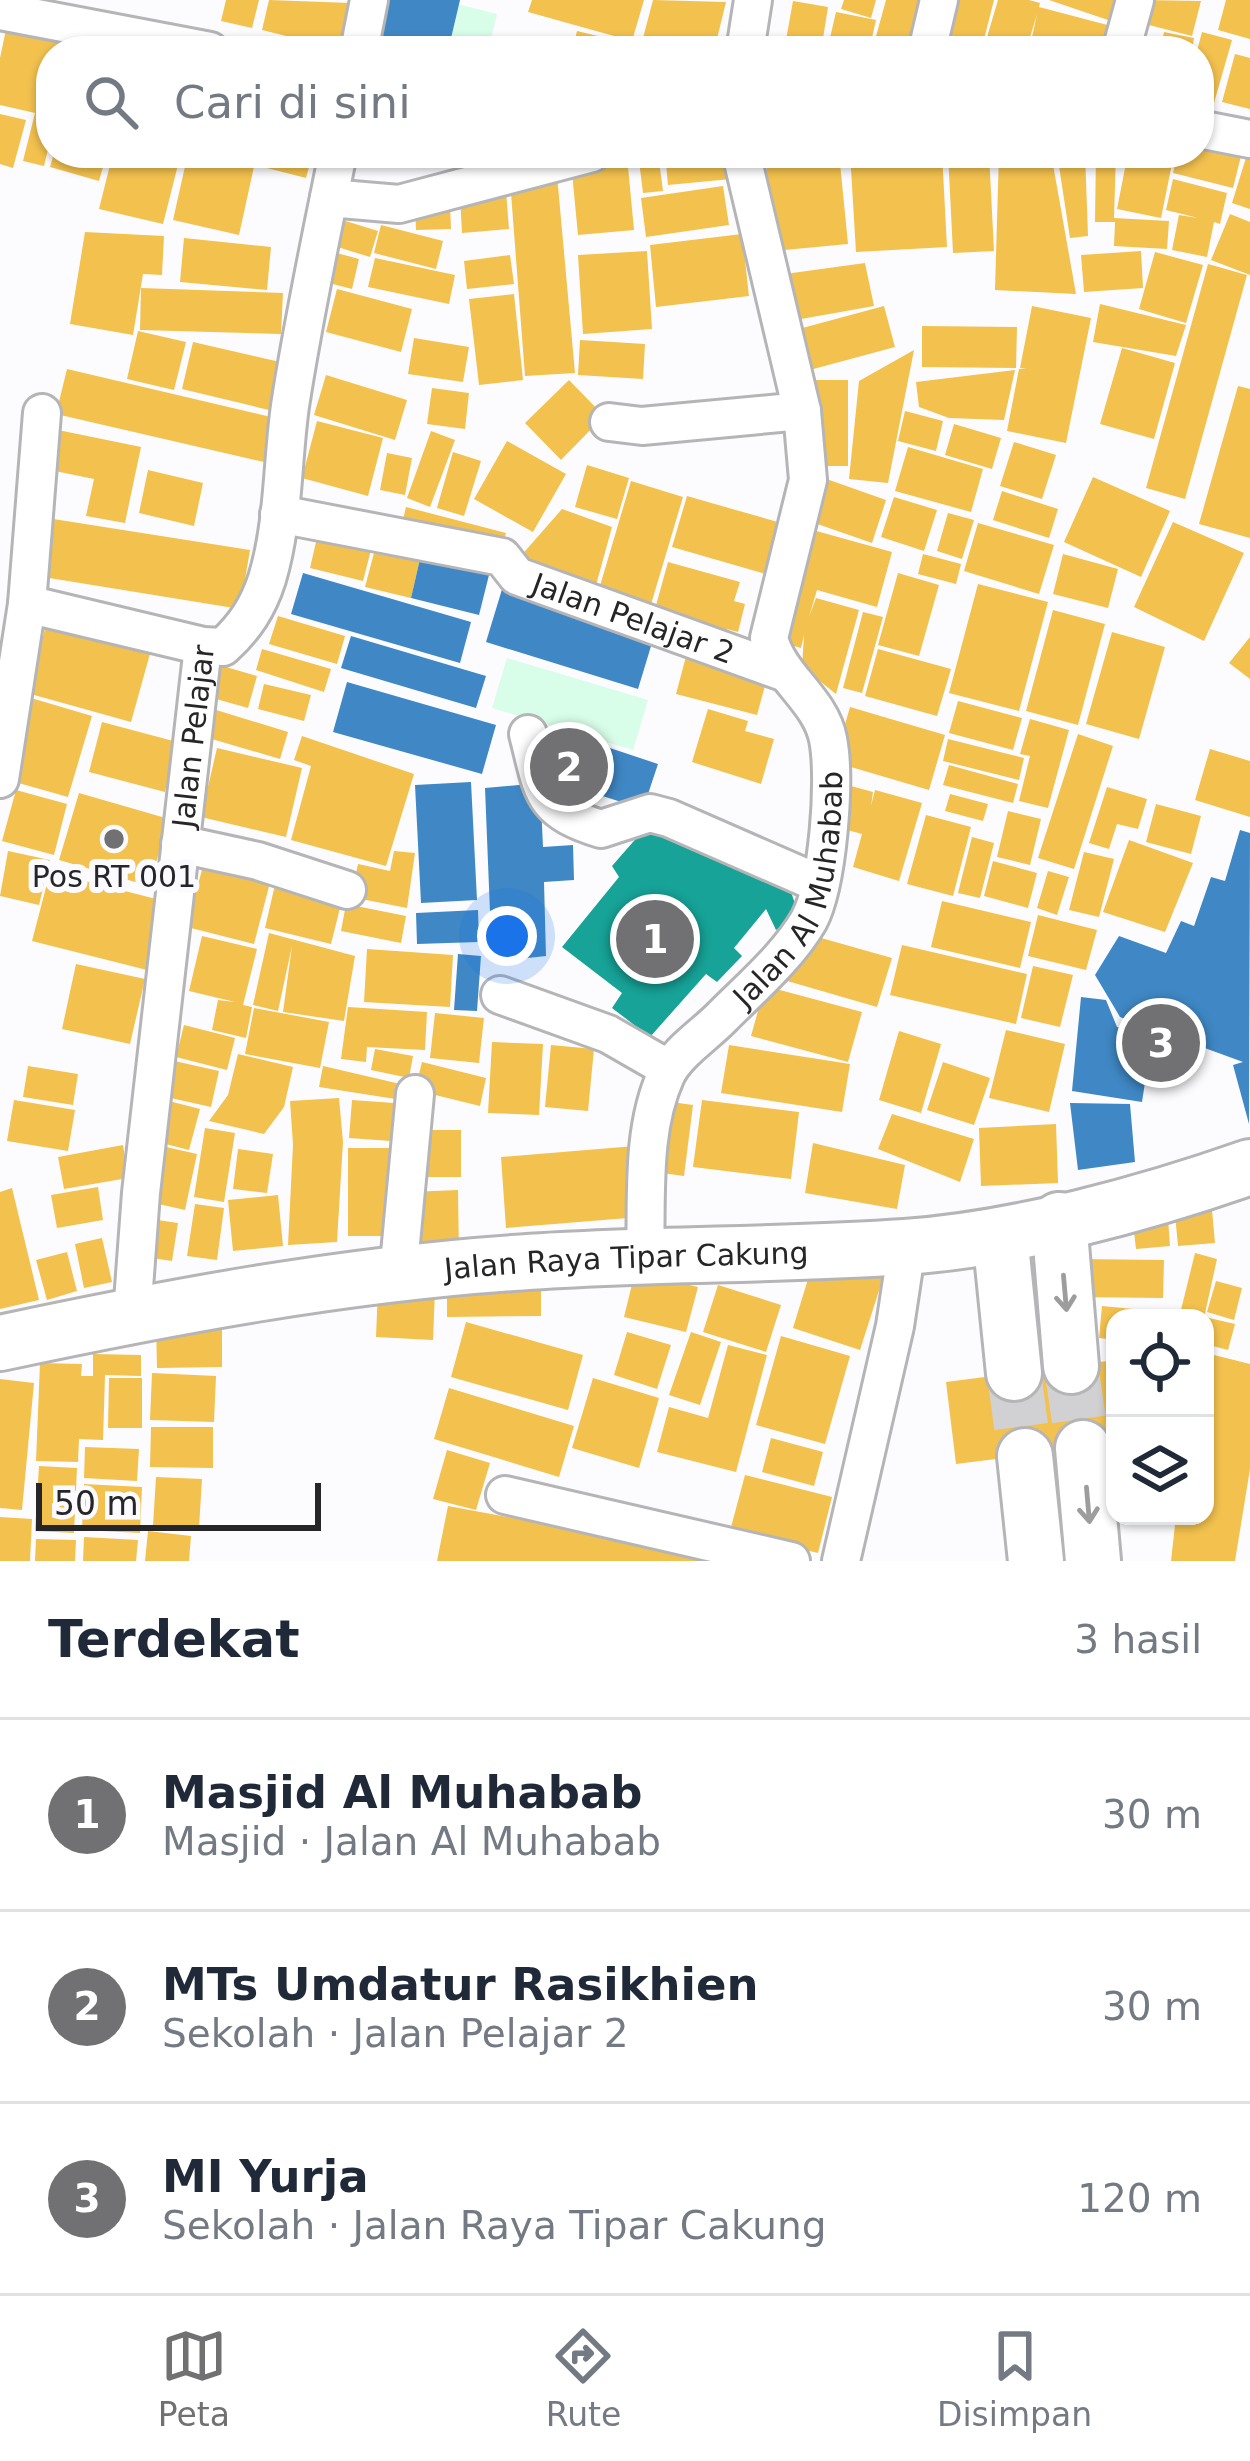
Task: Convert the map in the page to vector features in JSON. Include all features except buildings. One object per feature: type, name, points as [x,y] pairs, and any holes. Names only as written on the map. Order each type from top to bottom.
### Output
[{"type":"street","points":[[362,36],[369,0]]},
{"type":"street","points":[[747,36],[753,0]]},
{"type":"street","points":[[931,36],[939,0]]},
{"type":"street","points":[[1125,36],[1136,0]]},
{"type":"street","points":[[0,10],[135,18],[176,36]]},
{"type":"street","points":[[1214,132],[1250,139]]},
{"type":"street","name":"Jalan Pelajar","points":[[132,1315],[141,1193],[203,646],[224,647],[246,626],[267,578],[313,266],[335,168]]},
{"type":"street","points":[[329,198],[398,204],[535,168]]},
{"type":"street","name":"Jalan Al Muhabab","points":[[645,1256],[649,1150],[654,1113],[669,1069],[807,924],[820,884],[832,776],[821,717],[786,673],[769,638],[808,480],[802,411],[745,168]]},
{"type":"street","points":[[608,422],[642,426],[802,411]]},
{"type":"street","points":[[0,779],[27,604],[42,413]]},
{"type":"street","name":"Jalan Pelajar 2","points":[[279,514],[502,557],[517,576],[786,673]]},
{"type":"street","points":[[27,604],[203,646]]},
{"type":"street","points":[[528,734],[542,789],[554,808],[601,829],[650,813],[669,818],[820,884]]},
{"type":"street","points":[[180,844],[258,861],[347,890]]},
{"type":"street","points":[[500,995],[608,1034],[669,1069]]},
{"type":"street","points":[[398,1276],[415,1094]]},
{"type":"street","name":"Jalan Raya Tipar Cakung","points":[[0,1343],[313,1285],[510,1263],[907,1247],[1000,1235],[1250,1166]]},
{"type":"street","points":[[1059,1220],[1071,1366]]},
{"type":"street","points":[[1000,1235],[1014,1373]]},
{"type":"street","points":[[841,1561],[895,1326],[907,1247]]},
{"type":"street","points":[[1083,1448],[1093,1561]]},
{"type":"street","points":[[1025,1456],[1036,1561]]},
{"type":"street","points":[[505,1495],[791,1561]]},
{"type":"green space","points":[[441,0],[497,14],[492,36],[430,36]]},
{"type":"green space","points":[[507,658],[648,700],[633,750],[492,708]]},
{"type":"tunnel","points":[[1071,1366],[1083,1448]]},
{"type":"tunnel","points":[[1014,1373],[1025,1456]]},
{"type":"place","name":"MTs Umdatur Rasikhien","points":[[569,767]]},
{"type":"place","name":"Pos RT 001","points":[[114,839]]},
{"type":"place","name":"Masjid Al Muhabab","points":[[655,939]]},
{"type":"place","name":"MI Yurja","points":[[1161,1043]]}]
